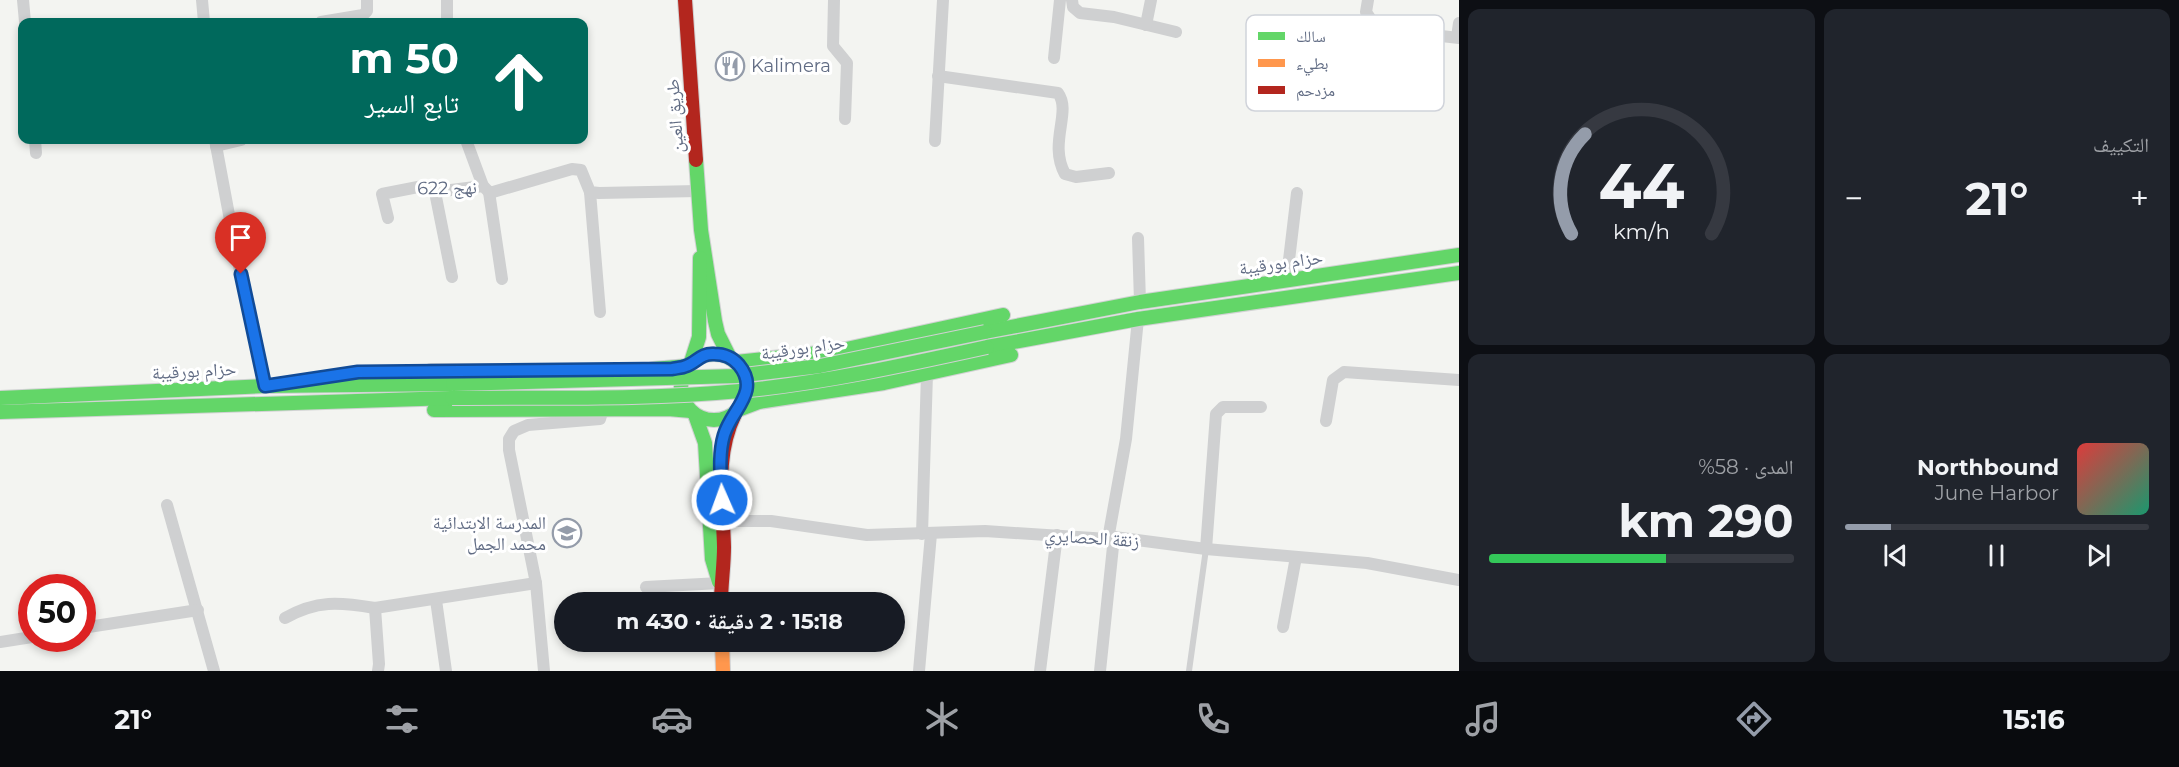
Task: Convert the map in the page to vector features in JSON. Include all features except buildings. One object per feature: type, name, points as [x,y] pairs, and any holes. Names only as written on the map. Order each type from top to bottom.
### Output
[{"type":"main road","name":"طريق العين","points":[[685,0],[702,230],[718,334],[733,360]]},
{"type":"main road","name":"طريق العين","points":[[690,364],[699,337],[702,230]]},
{"type":"main road","name":"حزام بورقيبة","points":[[0,398],[268,386],[453,384],[736,376],[820,366],[1140,302],[1457,255]]},
{"type":"main road","name":"حزام بورقيبة","points":[[0,412],[269,402],[668,395],[739,391],[822,381],[987,346],[1138,319],[1459,273]]},
{"type":"main road","points":[[268,386],[358,372],[672,369],[690,364],[704,355],[715,354],[733,360],[758,362],[859,346],[1080,300],[1140,302]]},
{"type":"main road","points":[[269,402],[370,409],[668,408],[693,413],[715,421],[759,402],[824,394],[927,374],[1067,342],[1138,319]]},
{"type":"main road","points":[[720,592],[724,559],[721,456],[723,437],[747,394],[744,372],[733,360]]},
{"type":"main road","points":[[690,364],[682,377],[680,388],[682,398],[693,413],[705,443],[712,558],[720,583]]},
{"type":"main road","points":[[722,652],[723,671]]},
{"type":"street","points":[[23,0],[25,18]]},
{"type":"street","points":[[202,0],[204,18]]},
{"type":"street","points":[[345,18],[363,15],[367,11],[367,0]]},
{"type":"street","points":[[447,0],[447,18]]},
{"type":"street","points":[[834,0],[832,43],[836,51],[845,59],[848,69],[845,119]]},
{"type":"street","points":[[934,141],[943,0]]},
{"type":"street","points":[[1054,58],[1060,0]]},
{"type":"street","points":[[1072,0],[1073,7],[1080,13],[1114,17],[1176,33]]},
{"type":"street","points":[[1146,25],[1151,0]]},
{"type":"street","points":[[1368,0],[1366,12],[1368,15]]},
{"type":"street","points":[[1458,38],[1459,23]]},
{"type":"street","points":[[938,76],[1058,93],[1064,109],[1057,147],[1065,174],[1076,177],[1109,174]]},
{"type":"street","points":[[35,144],[36,153]]},
{"type":"street","points":[[216,144],[268,386]]},
{"type":"street","points":[[468,144],[486,189],[502,279]]},
{"type":"street","name":"نهج 622","points":[[388,218],[382,194],[423,186],[435,192],[486,189],[580,169],[590,192],[600,312]]},
{"type":"street","points":[[590,192],[699,191]]},
{"type":"street","points":[[435,192],[452,277]]},
{"type":"street","points":[[1292,280],[1289,260],[1297,193]]},
{"type":"street","points":[[1138,238],[1140,302]]},
{"type":"street","points":[[1100,671],[1111,538],[1126,439],[1138,319]]},
{"type":"street","points":[[1326,421],[1333,380],[1344,372],[1459,380]]},
{"type":"street","points":[[919,671],[926,534],[927,374]]},
{"type":"street","points":[[1206,549],[1216,414],[1223,407],[1261,407]]},
{"type":"street","points":[[543,671],[536,583],[509,450],[509,439],[514,430],[528,425],[600,419],[603,409]]},
{"type":"street","points":[[167,505],[214,671]]},
{"type":"street","name":"زنقة الحصايري","points":[[723,521],[771,521],[867,535],[985,531],[1111,538],[1367,563],[1459,580]]},
{"type":"street","points":[[1040,671],[1058,535]]},
{"type":"street","points":[[1283,627],[1296,557]]},
{"type":"street","points":[[285,618],[311,605],[357,605],[375,608],[536,583]]},
{"type":"street","points":[[646,587],[720,583]]},
{"type":"street","points":[[435,600],[447,671]]},
{"type":"street","points":[[375,608],[379,671]]},
{"type":"street","points":[[96,626],[198,610]]},
{"type":"street","points":[[0,642],[18,639]]},
{"type":"lane","points":[[1189,671],[1206,549]]},
{"type":"traffic: fast","points":[[696,160],[701,230],[715,321],[718,334],[730,358]]},
{"type":"traffic: fast","points":[[985,332],[1140,302],[1459,255]]},
{"type":"traffic: fast","points":[[691,362],[699,337],[700,258]]},
{"type":"traffic: fast","points":[[987,347],[1138,319],[1459,273]]},
{"type":"traffic: fast","points":[[736,362],[837,351],[1003,315]]},
{"type":"traffic: fast","points":[[453,384],[736,376],[820,366],[985,332]]},
{"type":"traffic: fast","points":[[452,398],[632,397],[740,391],[895,367],[987,347]]},
{"type":"traffic: fast","points":[[708,354],[720,354],[738,363],[745,374],[747,387],[745,400],[738,411],[727,418],[708,420],[695,415],[686,406],[681,393],[681,381],[686,368],[695,359],[708,354]]},
{"type":"traffic: fast","points":[[738,410],[759,402],[884,383],[1011,355]]},
{"type":"traffic: fast","points":[[653,369],[688,366]]},
{"type":"traffic: fast","points":[[431,371],[565,371]]},
{"type":"traffic: fast","points":[[0,398],[265,386],[453,384]]},
{"type":"traffic: fast","points":[[0,412],[452,398]]},
{"type":"traffic: fast","points":[[434,410],[668,409],[691,411]]},
{"type":"traffic: fast","points":[[695,415],[705,443],[712,559],[719,582]]},
{"type":"traffic: slow","points":[[722,652],[723,671]]},
{"type":"traffic: jam","points":[[685,0],[696,160]]},
{"type":"traffic: jam","points":[[722,592],[724,547],[722,463],[728,430],[735,414]]},
{"type":"place","name":"Kalimera","points":[[730,66]]},
{"type":"place","name":"المدرسة الابتدائية محمد الجمل","points":[[567,533]]},
{"type":"route","points":[[241,274],[265,386],[358,372],[672,369],[688,366],[704,355],[727,356],[744,372],[747,394],[723,437],[722,500]]}]
